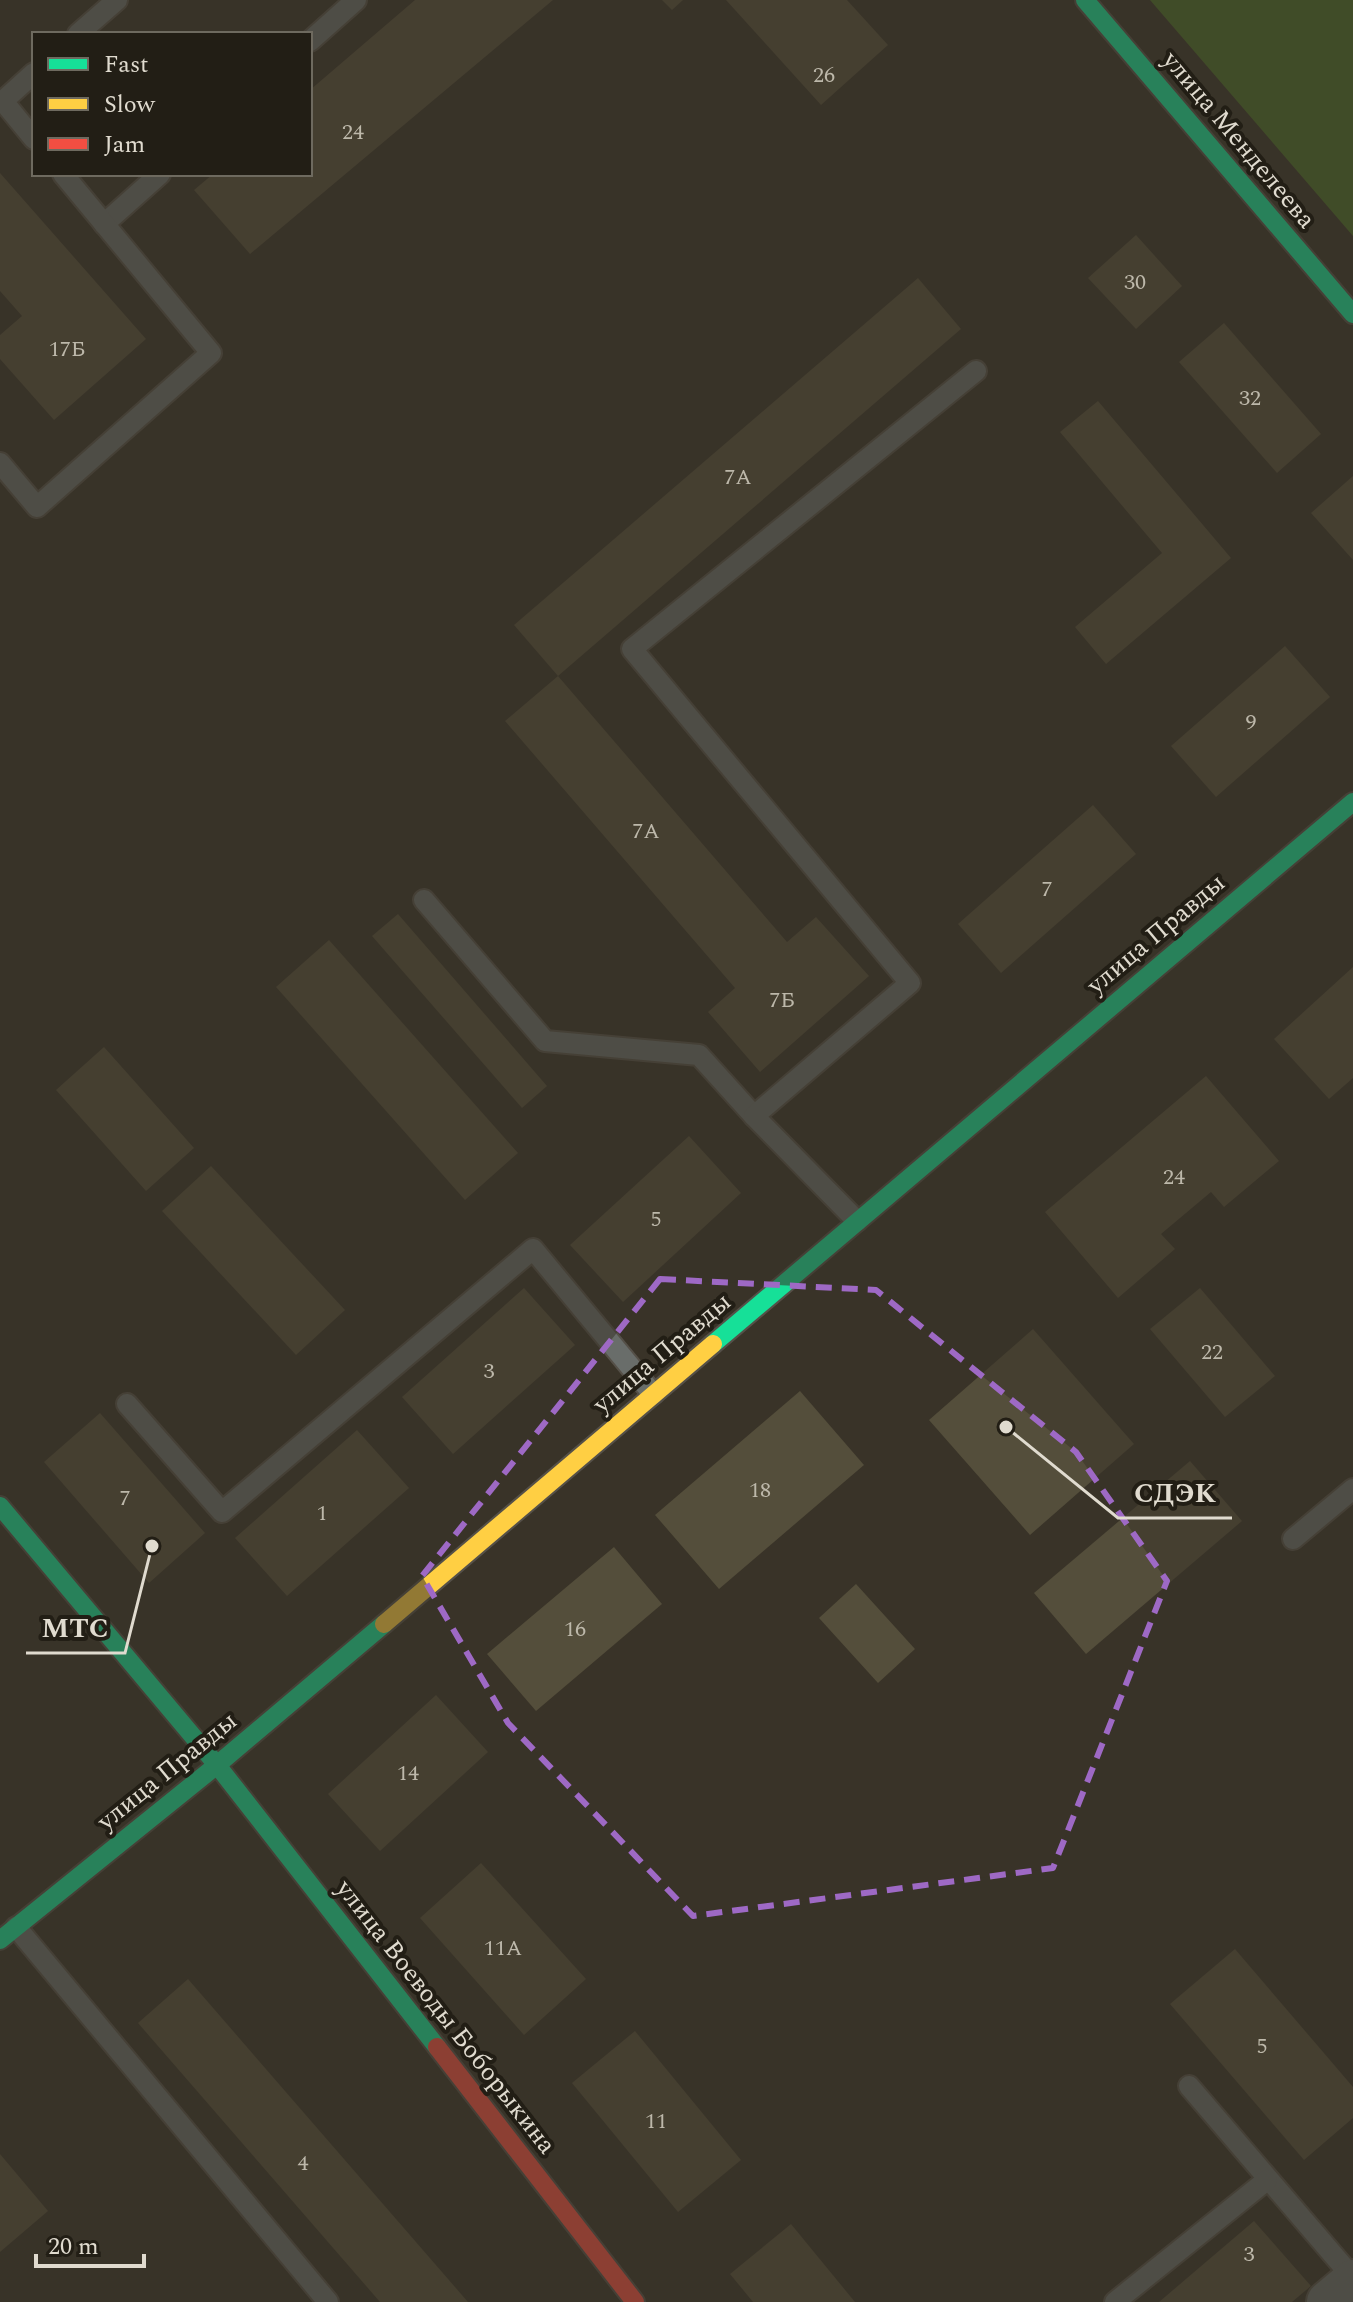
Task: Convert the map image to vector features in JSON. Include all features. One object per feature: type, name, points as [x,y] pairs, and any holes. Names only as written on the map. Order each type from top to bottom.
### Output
[{"type":"street","name":"улица Менделеева","points":[[1085,0],[1353,314]]},
{"type":"street","name":"улица Правды","points":[[8,1934],[217,1765],[1353,802]]},
{"type":"street","name":"улица Воеводы Боборыкина","points":[[0,1506],[217,1765],[635,2302]]},
{"type":"street","points":[[1328,2302],[1353,2280]]},
{"type":"lane","points":[[80,32],[117,0]]},
{"type":"lane","points":[[312,39],[356,0]]},
{"type":"lane","points":[[32,75],[3,101],[32,137]]},
{"type":"lane","points":[[0,463],[37,507],[211,353],[65,176]]},
{"type":"lane","points":[[104,224],[158,176]]},
{"type":"lane","points":[[754,1116],[910,983],[632,649],[976,371]]},
{"type":"lane","points":[[424,900],[545,1041],[699,1055],[857,1221]]},
{"type":"lane","points":[[127,1404],[222,1512],[533,1249],[653,1394]]},
{"type":"lane","points":[[1293,1539],[1353,1489]]},
{"type":"lane","points":[[8,1934],[328,2302]]},
{"type":"lane","points":[[1189,2086],[1353,2280]]},
{"type":"lane","points":[[1115,2302],[1267,2180]]},
{"type":"highlighted area","points":[[660,1279],[876,1290],[1076,1452],[1167,1581],[1053,1868],[693,1916],[508,1723],[422,1576]]},
{"type":"green space","points":[[1150,0],[1353,0],[1353,236]]},
{"type":"building","points":[[415,0],[553,0],[250,254],[194,190],[211,176],[312,176],[312,88]]},
{"type":"building","points":[[662,0],[683,0],[672,10]]},
{"type":"building","points":[[726,0],[847,0],[888,45],[821,105]]},
{"type":"building","points":[[0,173],[146,339],[54,420],[0,359],[0,335],[22,316],[0,291]]},
{"type":"building","points":[[1136,235],[1182,286],[1136,329],[1088,278]]},
{"type":"building","points":[[918,278],[961,329],[558,676],[514,625]]},
{"type":"building","points":[[1224,323],[1321,434],[1277,473],[1179,362]]},
{"type":"building","points":[[1098,401],[1231,558],[1106,664],[1075,627],[1162,553],[1060,432]]},
{"type":"building","points":[[1353,476],[1353,560],[1311,513]]},
{"type":"building","points":[[1285,646],[1330,697],[1216,797],[1171,746]]},
{"type":"building","points":[[558,676],[787,942],[816,917],[869,976],[760,1072],[708,1012],[735,988],[505,721]]},
{"type":"building","points":[[1093,805],[1136,854],[1001,973],[958,924]]},
{"type":"building","points":[[398,914],[547,1086],[522,1108],[372,936]]},
{"type":"building","points":[[329,940],[518,1153],[465,1200],[276,987]]},
{"type":"building","points":[[1353,967],[1353,1078],[1329,1099],[1274,1039]]},
{"type":"building","points":[[104,1047],[194,1148],[146,1191],[56,1090]]},
{"type":"building","points":[[1206,1076],[1279,1161],[1224,1207],[1211,1192],[1161,1234],[1175,1249],[1118,1298],[1045,1212]]},
{"type":"building","points":[[689,1136],[741,1193],[623,1302],[570,1245]]},
{"type":"building","points":[[211,1166],[345,1310],[296,1355],[162,1211]]},
{"type":"building","points":[[524,1288],[575,1345],[453,1454],[402,1397]]},
{"type":"building","points":[[1200,1288],[1275,1376],[1225,1417],[1150,1329]]},
{"type":"building","points":[[1033,1329],[1134,1444],[1030,1535],[929,1420]]},
{"type":"building","points":[[800,1391],[864,1465],[719,1589],[655,1515]]},
{"type":"building","points":[[100,1413],[205,1533],[149,1583],[44,1462]]},
{"type":"building","points":[[357,1430],[409,1488],[287,1596],[235,1538]]},
{"type":"building","points":[[1190,1461],[1242,1521],[1086,1654],[1034,1593]]},
{"type":"building","points":[[614,1547],[662,1604],[536,1711],[487,1654]]},
{"type":"building","points":[[856,1584],[915,1649],[878,1683],[819,1618]]},
{"type":"building","points":[[436,1695],[488,1752],[380,1851],[328,1794]]},
{"type":"building","points":[[481,1863],[586,1979],[524,2035],[420,1918]]},
{"type":"building","points":[[1235,1949],[1353,2087],[1353,2118],[1304,2160],[1170,2004]]},
{"type":"building","points":[[188,1979],[468,2302],[380,2302],[138,2023]]},
{"type":"building","points":[[635,2031],[741,2160],[678,2212],[572,2083]]},
{"type":"building","points":[[0,2154],[48,2211],[0,2252]]},
{"type":"building","points":[[1254,2221],[1311,2286],[1292,2302],[1159,2302]]},
{"type":"building","points":[[791,2224],[855,2302],[753,2302],[730,2274]]},
{"type":"traffic: fast","points":[[1085,0],[1353,314]]},
{"type":"traffic: fast","points":[[713,1344],[1353,802]]},
{"type":"traffic: fast","points":[[0,1506],[217,1765],[437,2047]]},
{"type":"traffic: fast","points":[[0,1940],[217,1765],[384,1624]]},
{"type":"traffic: slow","points":[[384,1624],[713,1344]]},
{"type":"traffic: jam","points":[[437,2047],[635,2302]]},
{"type":"place","name":"СДЭК","points":[[1006,1427]]},
{"type":"place","name":"МТС","points":[[152,1546]]}]
